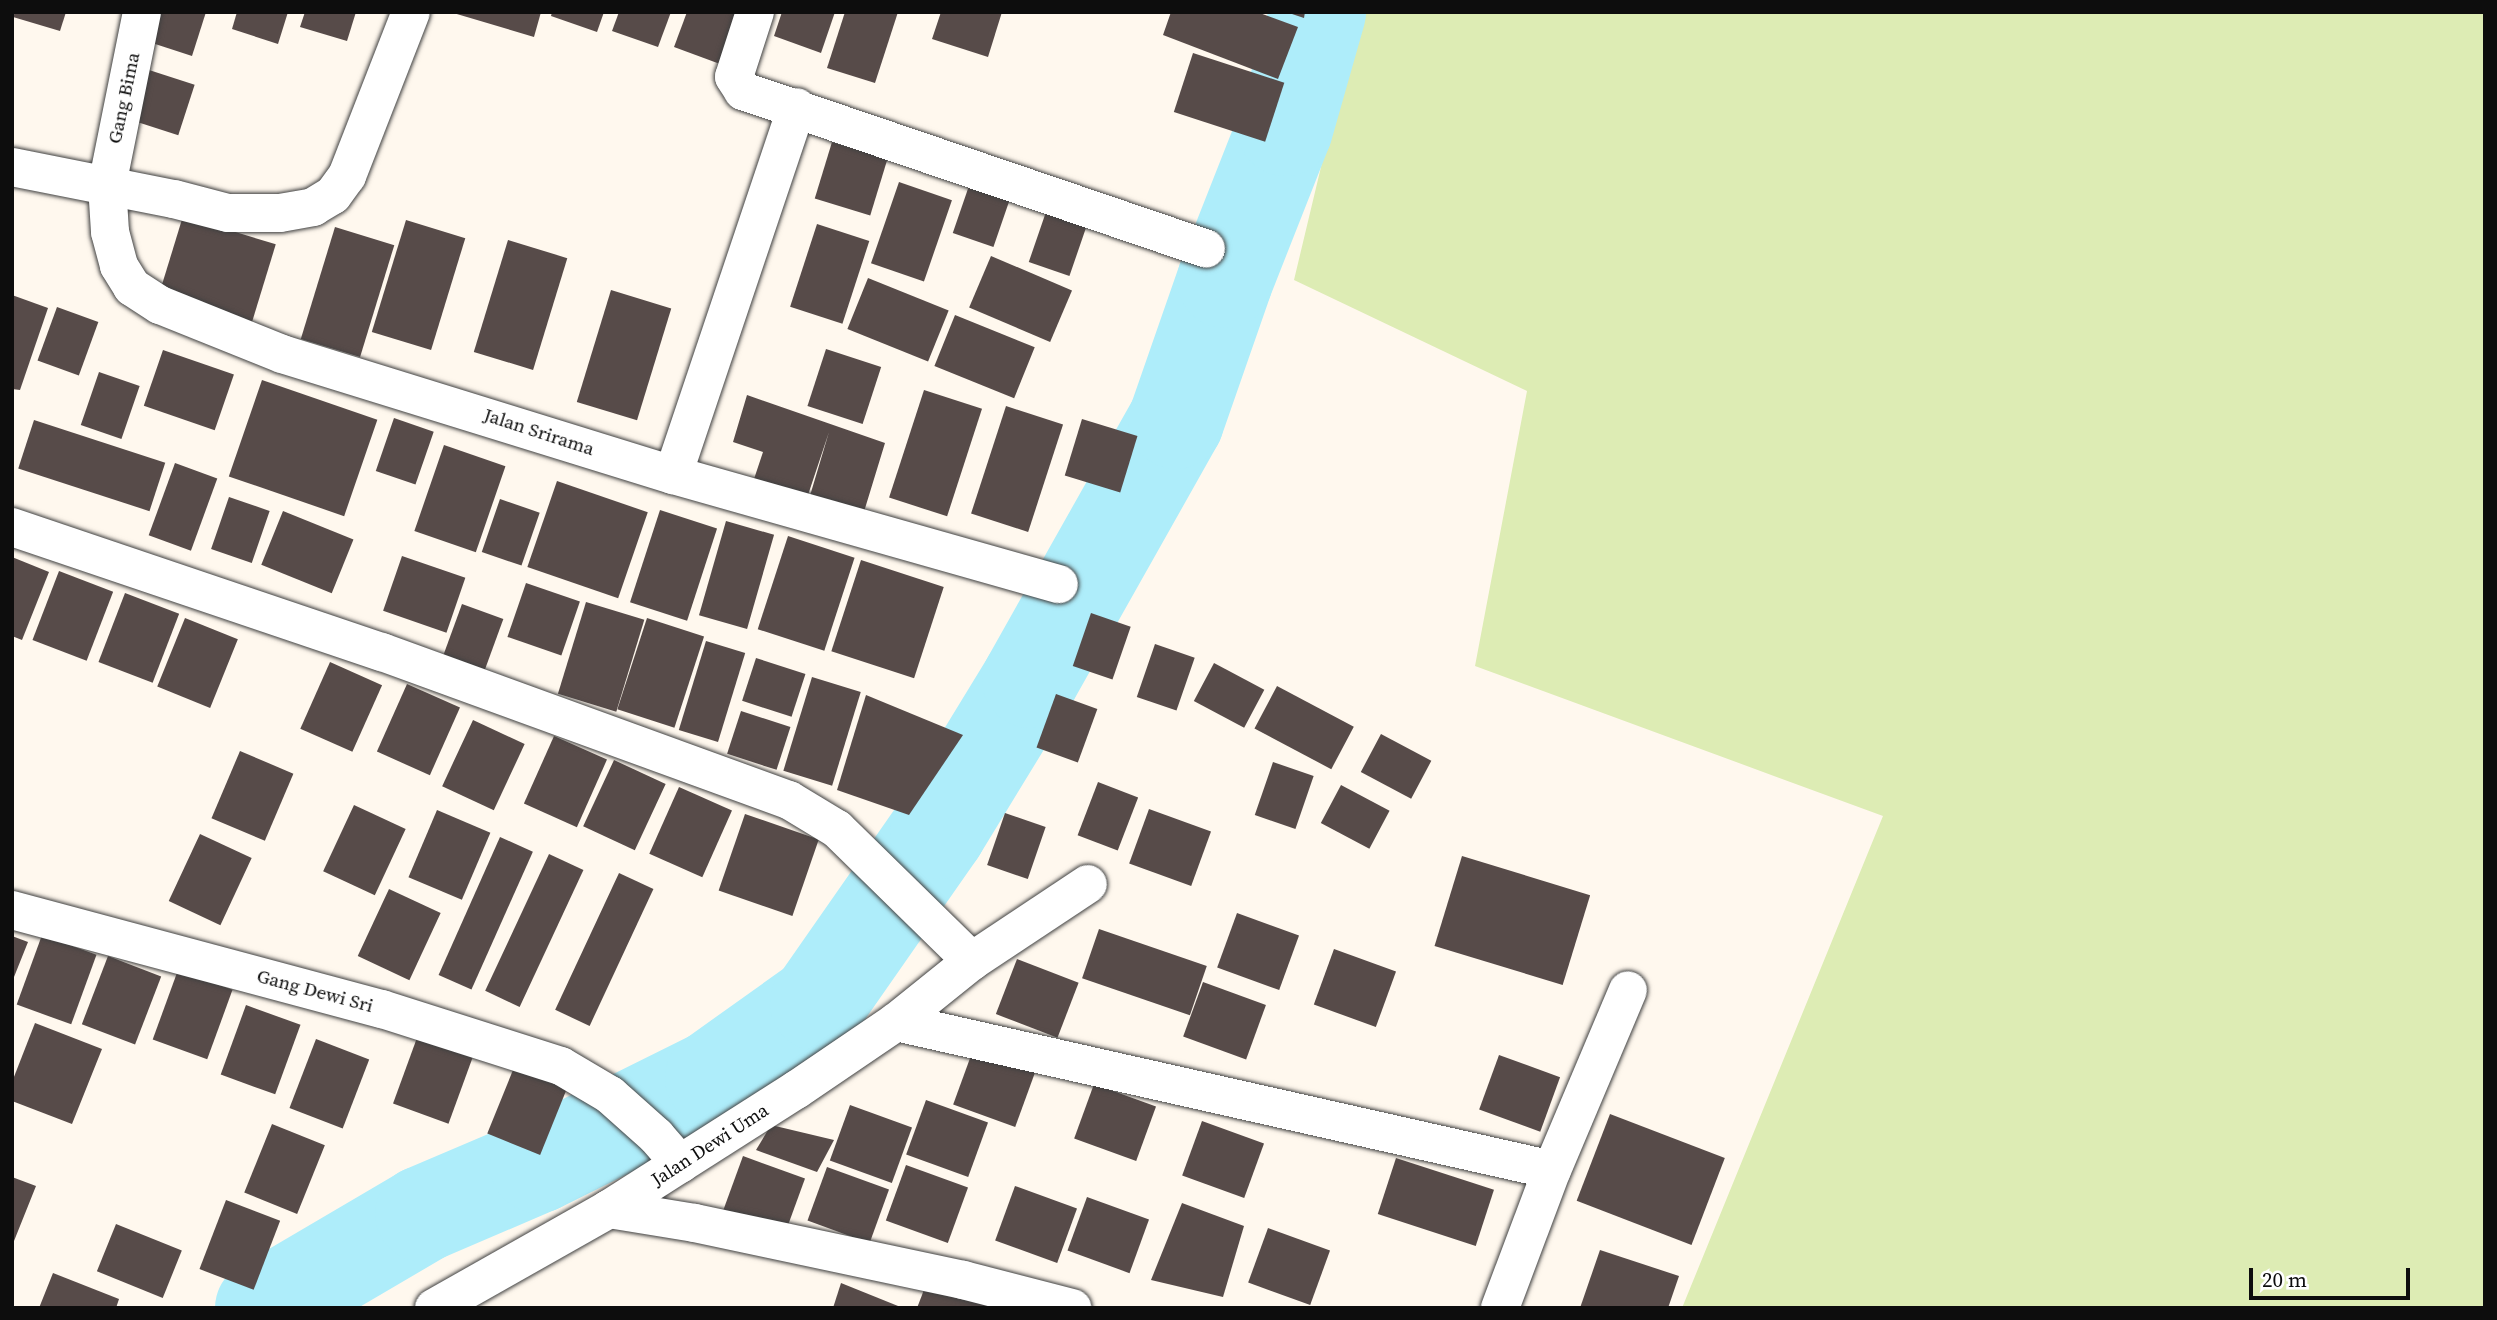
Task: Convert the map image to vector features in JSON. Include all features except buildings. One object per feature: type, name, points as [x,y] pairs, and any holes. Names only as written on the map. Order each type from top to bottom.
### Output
[{"type":"street","name":"Gang Bima","points":[[107,185],[142,12]]},
{"type":"street","points":[[12,167],[107,185],[228,213],[279,213],[313,207],[333,195],[347,176],[411,12]]},
{"type":"street","points":[[755,12],[734,77],[743,91],[797,107],[1206,249]]},
{"type":"street","points":[[673,475],[797,107]]},
{"type":"street","name":"Jalan Srirama","points":[[107,185],[110,232],[119,265],[132,287],[160,305],[282,354],[673,475],[1059,584]]},
{"type":"street","points":[[12,527],[382,652],[789,800],[838,829],[971,961]]},
{"type":"street","name":"Jalan Dewi Uma","points":[[449,1304],[609,1209],[668,1150],[896,1022],[971,961],[1088,884]]},
{"type":"street","name":"Gang Dewi Sri","points":[[12,910],[382,1009],[561,1066],[610,1095],[668,1150]]},
{"type":"street","points":[[1500,1308],[1552,1170],[1628,990]]},
{"type":"street","points":[[896,1022],[1552,1170]]},
{"type":"street","points":[[609,1209],[708,1226],[962,1280],[1072,1308]]},
{"type":"green space","points":[[1358,12],[2485,12],[2485,1308],[1682,1308],[1883,816],[1475,666],[1527,391],[1294,280]]},
{"type":"waterway","points":[[263,1308],[423,1214],[538,1165],[713,1078],[818,1003],[938,831],[1030,680],[1176,421],[1225,280],[1285,128],[1318,12]]}]
